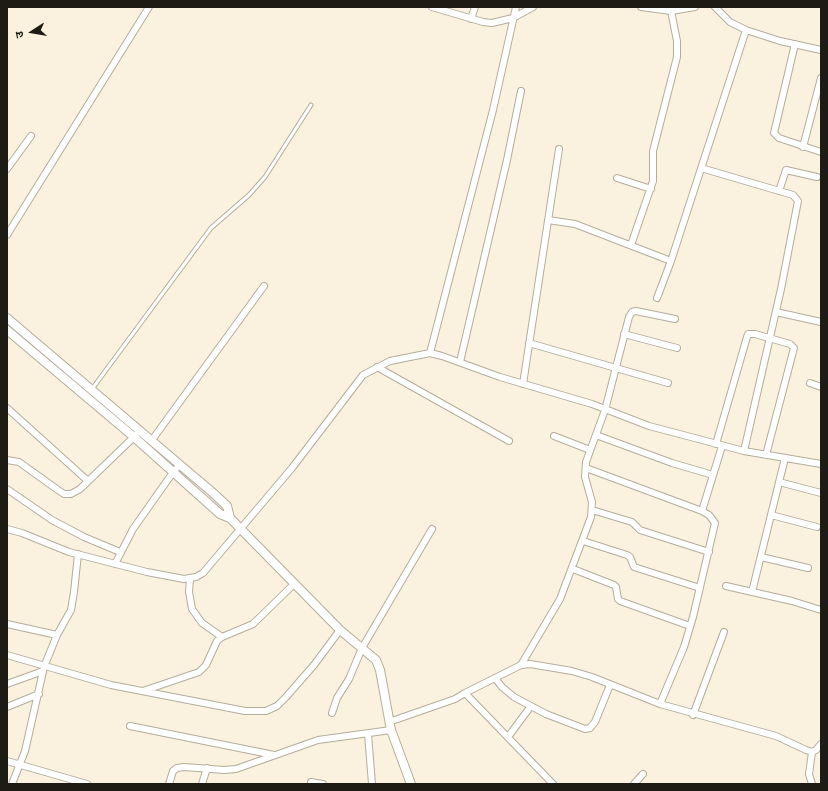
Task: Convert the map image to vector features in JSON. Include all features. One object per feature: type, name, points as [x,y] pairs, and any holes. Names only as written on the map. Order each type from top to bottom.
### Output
[{"type":"street","points":[[7,235],[149,7]]},
{"type":"street","points":[[432,7],[440,8],[471,19],[492,23],[513,18],[533,7]]},
{"type":"street","points":[[471,19],[475,7]]},
{"type":"street","points":[[430,353],[491,117],[516,7]]},
{"type":"street","points":[[641,7],[671,11],[695,7]]},
{"type":"street","points":[[715,7],[730,22],[746,30],[821,50]]},
{"type":"street","points":[[631,245],[653,181],[653,151],[677,57],[677,41],[671,11]]},
{"type":"street","points":[[657,298],[671,261],[746,30]]},
{"type":"street","points":[[795,44],[774,133],[779,138],[821,152]]},
{"type":"street","points":[[804,146],[821,78]]},
{"type":"street","points":[[460,362],[521,91]]},
{"type":"street","points":[[7,169],[31,136]]},
{"type":"street","points":[[521,383],[529,343],[558,149]]},
{"type":"street","points":[[701,168],[779,191],[793,196],[798,201],[776,312],[744,451]]},
{"type":"street","points":[[779,191],[786,170],[817,177]]},
{"type":"street","points":[[617,178],[651,189]]},
{"type":"street","points":[[548,220],[575,224],[671,261]]},
{"type":"street","points":[[152,440],[264,286]]},
{"type":"street","points":[[521,665],[560,599],[583,541],[592,510],[586,477],[586,468],[590,450],[605,410],[629,317],[632,312],[636,311],[675,319]]},
{"type":"street","points":[[776,312],[821,322]]},
{"type":"street","points":[[7,318],[228,506],[230,518]]},
{"type":"street","points":[[7,330],[174,471],[220,514],[230,518],[340,630],[376,660],[380,670],[390,726],[410,784]]},
{"type":"street","points":[[702,511],[713,475],[719,445],[747,337],[751,333],[793,346],[794,351],[766,455]]},
{"type":"street","points":[[624,334],[677,348]]},
{"type":"street","points":[[529,343],[668,383]]},
{"type":"street","points":[[7,529],[22,533],[78,554],[147,572],[190,579],[203,573],[292,468],[364,375],[390,361],[430,353],[605,410],[649,426],[744,451],[821,464]]},
{"type":"street","points":[[377,367],[509,441]]},
{"type":"street","points":[[810,383],[821,386]]},
{"type":"street","points":[[7,408],[88,481]]},
{"type":"street","points":[[7,454],[9,460],[19,462],[64,494],[75,493],[140,431]]},
{"type":"street","points":[[596,435],[713,475]]},
{"type":"street","points":[[554,436],[590,450]]},
{"type":"street","points":[[752,592],[784,458]]},
{"type":"street","points":[[115,564],[132,529],[180,465]]},
{"type":"street","points":[[586,468],[702,511],[709,515],[715,523],[709,552],[684,647],[660,704]]},
{"type":"street","points":[[779,482],[821,493]]},
{"type":"street","points":[[7,489],[52,520],[84,537],[120,552]]},
{"type":"street","points":[[592,510],[632,522],[640,530],[709,552]]},
{"type":"street","points":[[771,515],[817,527]]},
{"type":"street","points":[[332,713],[337,698],[349,678],[362,648],[432,529]]},
{"type":"street","points":[[583,541],[627,555],[630,557],[634,567],[700,588]]},
{"type":"street","points":[[12,784],[26,751],[41,687],[43,671],[57,635],[71,610],[78,554]]},
{"type":"street","points":[[761,557],[808,568]]},
{"type":"street","points":[[573,569],[614,585],[620,601],[690,626]]},
{"type":"street","points":[[190,579],[189,592],[192,609],[202,624],[222,637]]},
{"type":"street","points":[[142,691],[199,672],[206,665],[217,641],[222,637],[253,624],[294,584]]},
{"type":"street","points":[[726,586],[792,601],[821,610]]},
{"type":"street","points":[[7,624],[57,635]]},
{"type":"street","points":[[7,655],[43,671],[245,711],[266,711],[277,706],[286,697],[314,665],[340,630]]},
{"type":"street","points":[[693,715],[724,632]]},
{"type":"street","points":[[169,784],[173,771],[177,768],[184,767],[224,770],[236,769],[318,740],[368,734],[455,699],[521,665],[530,664],[572,671],[592,677],[660,704],[693,715],[771,734],[812,752]]},
{"type":"street","points":[[7,684],[43,671]]},
{"type":"street","points":[[495,678],[502,687],[514,697],[579,728],[590,728],[595,722],[610,685]]},
{"type":"street","points":[[465,693],[553,784]]},
{"type":"street","points":[[7,707],[39,694]]},
{"type":"street","points":[[508,737],[531,706]]},
{"type":"street","points":[[130,726],[276,755]]},
{"type":"street","points":[[368,734],[372,784]]},
{"type":"street","points":[[812,784],[809,774],[812,752],[821,744]]},
{"type":"street","points":[[7,761],[20,766],[87,784]]},
{"type":"street","points":[[202,784],[207,768]]},
{"type":"street","points":[[634,784],[643,774]]},
{"type":"street","points":[[311,782],[323,784]]},
{"type":"lane","points":[[91,390],[211,228],[249,195],[265,177],[311,105]]}]
